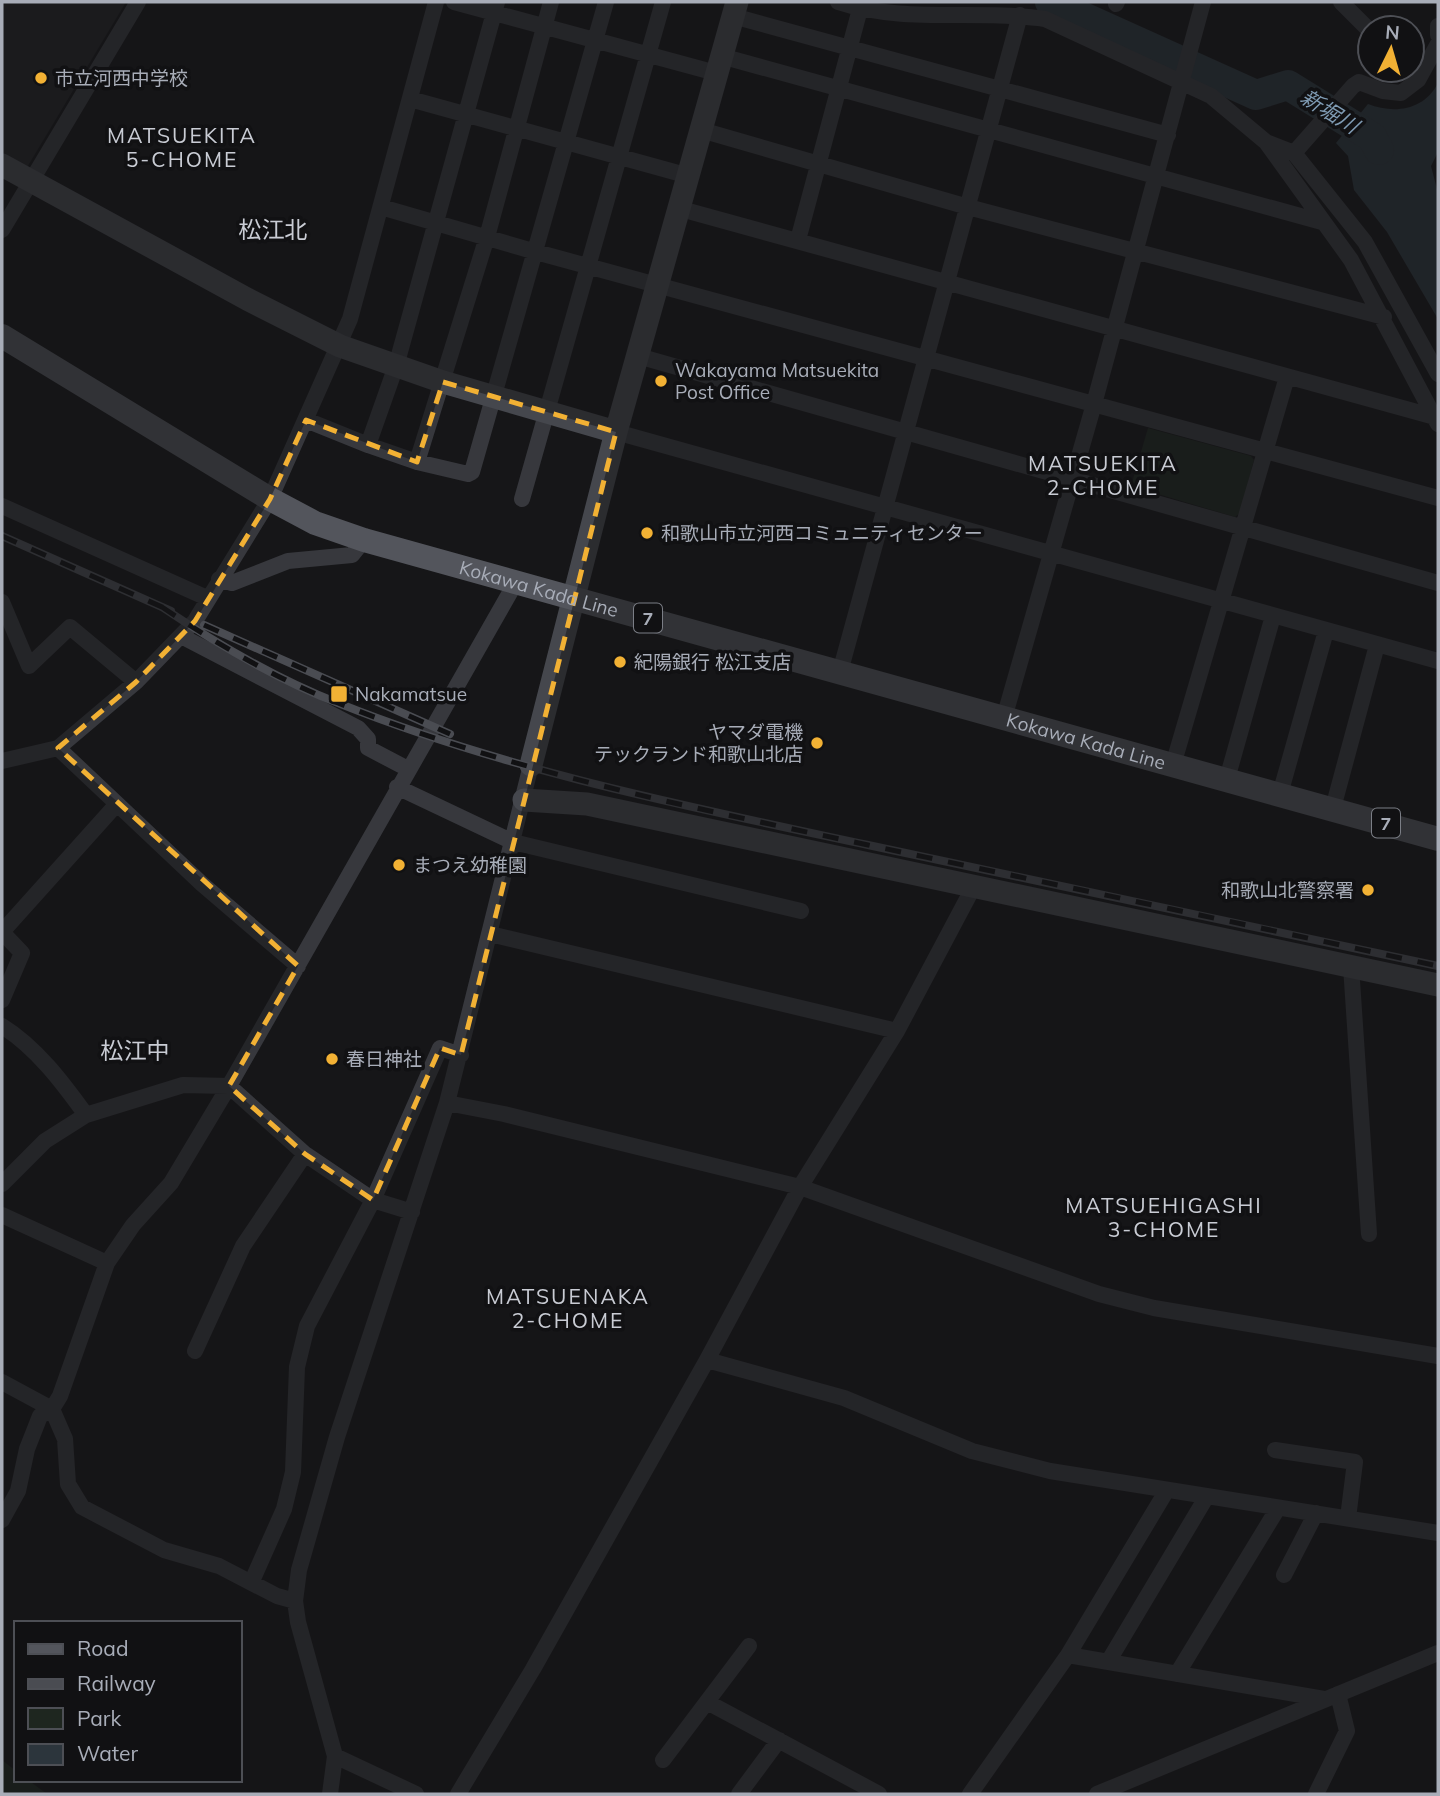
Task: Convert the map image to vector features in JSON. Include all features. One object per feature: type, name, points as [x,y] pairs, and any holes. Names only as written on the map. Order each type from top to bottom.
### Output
[{"type":"main road","name":"Kokawa Kada Line","points":[[2,336],[270,499],[315,523],[364,540],[1438,839]]},
{"type":"street","points":[[2,230],[138,2]]},
{"type":"street","points":[[2,761],[58,748],[136,682],[195,621],[270,499],[340,346],[381,207],[436,2]]},
{"type":"street","points":[[454,2],[496,7],[544,27],[648,55],[718,64],[839,89],[1322,222]]},
{"type":"street","points":[[417,462],[487,237],[514,128],[551,2]]},
{"type":"street","points":[[306,420],[417,462],[468,474],[472,472],[606,2]]},
{"type":"street","points":[[522,499],[663,2]]},
{"type":"street","points":[[838,2],[860,9],[914,14],[1020,15],[1045,19],[1183,79],[1211,96],[1266,142],[1351,260],[1384,317],[1436,420]]},
{"type":"street","points":[[1003,718],[1094,404],[1203,2]]},
{"type":"street","points":[[1341,2],[1356,17]]},
{"type":"street","points":[[368,445],[396,366],[496,7]]},
{"type":"street","points":[[330,1794],[335,1756],[298,1622],[295,1601],[299,1570],[337,1437],[461,1055],[572,598],[735,9],[849,47],[1168,135]]},
{"type":"street","points":[[798,240],[860,9]]},
{"type":"street","points":[[840,672],[887,509],[1020,15]]},
{"type":"street","points":[[1438,26],[1438,35]]},
{"type":"street","points":[[1426,60],[1438,44]]},
{"type":"street","points":[[1297,150],[1356,84]]},
{"type":"street","points":[[1364,84],[1383,91],[1401,93],[1408,84]]},
{"type":"street","points":[[410,99],[689,176]]},
{"type":"street","points":[[701,130],[1136,252],[1384,317]]},
{"type":"street","points":[[1266,142],[1297,150],[1365,242],[1438,374]]},
{"type":"street","points":[[2,164],[30,182],[340,346],[443,383],[1222,603],[1438,661]]},
{"type":"street","points":[[381,207],[926,360],[1438,498]]},
{"type":"street","points":[[681,209],[1436,420]]},
{"type":"street","points":[[638,356],[1438,583]]},
{"type":"street","points":[[1173,765],[1287,377]]},
{"type":"street","points":[[2,506],[207,598]]},
{"type":"street","points":[[219,579],[232,583],[288,561],[352,555],[364,540]]},
{"type":"street","points":[[2,1520],[18,1491],[27,1449],[40,1416],[52,1409],[60,1396],[107,1263],[133,1225],[171,1183],[298,966],[397,787],[491,631],[516,582]]},
{"type":"street","points":[[2,603],[29,666],[71,627],[136,682]]},
{"type":"street","points":[[1227,779],[1273,617]]},
{"type":"street","points":[[1280,794],[1326,631]]},
{"type":"street","points":[[181,636],[358,728],[368,739],[368,748],[408,769]]},
{"type":"street","points":[[1333,808],[1377,645]]},
{"type":"street","points":[[58,748],[116,805],[298,966]]},
{"type":"street","points":[[397,787],[513,842],[801,911]]},
{"type":"street","points":[[524,800],[587,804],[1438,985]]},
{"type":"street","points":[[2,1000],[22,953],[2,932],[116,805]]},
{"type":"street","points":[[458,1794],[533,1669],[707,1360],[800,1187],[897,1031],[974,886]]},
{"type":"street","points":[[490,934],[897,1031]]},
{"type":"street","points":[[1352,966],[1369,1234]]},
{"type":"street","points":[[2,1026],[27,1046],[86,1115]]},
{"type":"street","points":[[252,1581],[284,1508],[293,1472],[298,1367],[307,1326],[373,1200],[440,1048],[461,1055]]},
{"type":"street","points":[[2,1184],[45,1140],[86,1115],[183,1085],[229,1086],[305,1154],[373,1200],[412,1212]]},
{"type":"street","points":[[447,1103],[504,1114],[800,1187],[1099,1294],[1154,1308],[1438,1356]]},
{"type":"street","points":[[195,1351],[243,1246],[305,1154]]},
{"type":"street","points":[[2,1215],[107,1263]]},
{"type":"street","points":[[707,1360],[844,1398],[972,1451],[1050,1471],[1438,1533]]},
{"type":"street","points":[[2,1382],[52,1409],[65,1439],[68,1484],[82,1507],[164,1550],[219,1566],[277,1596],[295,1601]]},
{"type":"street","points":[[1275,1450],[1356,1462],[1348,1518]]},
{"type":"street","points":[[970,1794],[1068,1655],[1167,1490]]},
{"type":"street","points":[[1108,1662],[1207,1496]]},
{"type":"street","points":[[1177,1674],[1278,1507]]},
{"type":"street","points":[[1284,1575],[1316,1514]]},
{"type":"street","points":[[663,1759],[749,1646]]},
{"type":"street","points":[[1097,1794],[1438,1653]]},
{"type":"street","points":[[1068,1655],[1331,1697]]},
{"type":"street","points":[[1316,1794],[1347,1731],[1331,1697]]},
{"type":"street","points":[[707,1702],[779,1740],[852,1788],[880,1794]]},
{"type":"street","points":[[739,1794],[779,1740]]},
{"type":"street","points":[[335,1756],[416,1794]]},
{"type":"highlighted area","points":[[443,382],[616,432],[461,1055],[440,1048],[373,1200],[305,1154],[229,1086],[298,966],[58,748],[136,682],[195,621],[270,499],[306,420],[417,462]]},
{"type":"shaded area","name":"市立河西中学校","points":[[2,2],[126,2],[26,169],[2,154]]},
{"type":"green space","points":[[1148,428],[1251,456],[1254,460],[1240,513],[1235,517],[1131,486]]},
{"type":"green space","points":[[2,1760],[14,1769],[14,1782],[31,1782],[47,1794],[2,1794]]},
{"type":"water","points":[[1438,83],[1438,152],[1431,166],[1438,193],[1438,319],[1387,232],[1354,190],[1348,156],[1336,143],[1368,104],[1388,109],[1407,108],[1425,100]]},
{"type":"waterway","name":"新堀川","points":[[1050,2],[1256,95],[1288,85],[1372,137],[1379,150]]},
{"type":"railway","points":[[2,536],[171,611]]},
{"type":"railway","points":[[162,607],[247,660],[315,694],[402,727],[533,768],[734,816],[1438,966]]},
{"type":"railway","points":[[204,625],[450,734]]},
{"type":"place","name":"市立河西中学校","points":[[41,78]]},
{"type":"place","name":"Wakayama Matsuekita Post Office","points":[[661,381]]},
{"type":"place","name":"和歌山市立河西コミュニティセンター","points":[[647,533]]},
{"type":"place","name":"紀陽銀行 松江支店","points":[[620,662]]},
{"type":"place","name":"Nakamatsue","points":[[339,694]]},
{"type":"place","name":"ヤマダ電機 テックランド和歌山北店","points":[[817,743]]},
{"type":"place","name":"まつえ幼稚園","points":[[399,865]]},
{"type":"place","name":"和歌山北警察署","points":[[1368,890]]},
{"type":"place","name":"春日神社","points":[[332,1059]]},
{"type":"district","name":"MATSUEKITA 5-CHOME","points":[[182,147]]},
{"type":"district","name":"松江北","points":[[273,229]]},
{"type":"district","name":"MATSUEKITA 2-CHOME","points":[[1103,475]]},
{"type":"district","name":"松江中","points":[[135,1050]]},
{"type":"district","name":"MATSUEHIGASHI 3-CHOME","points":[[1164,1217]]},
{"type":"district","name":"MATSUENAKA 2-CHOME","points":[[568,1308]]}]
